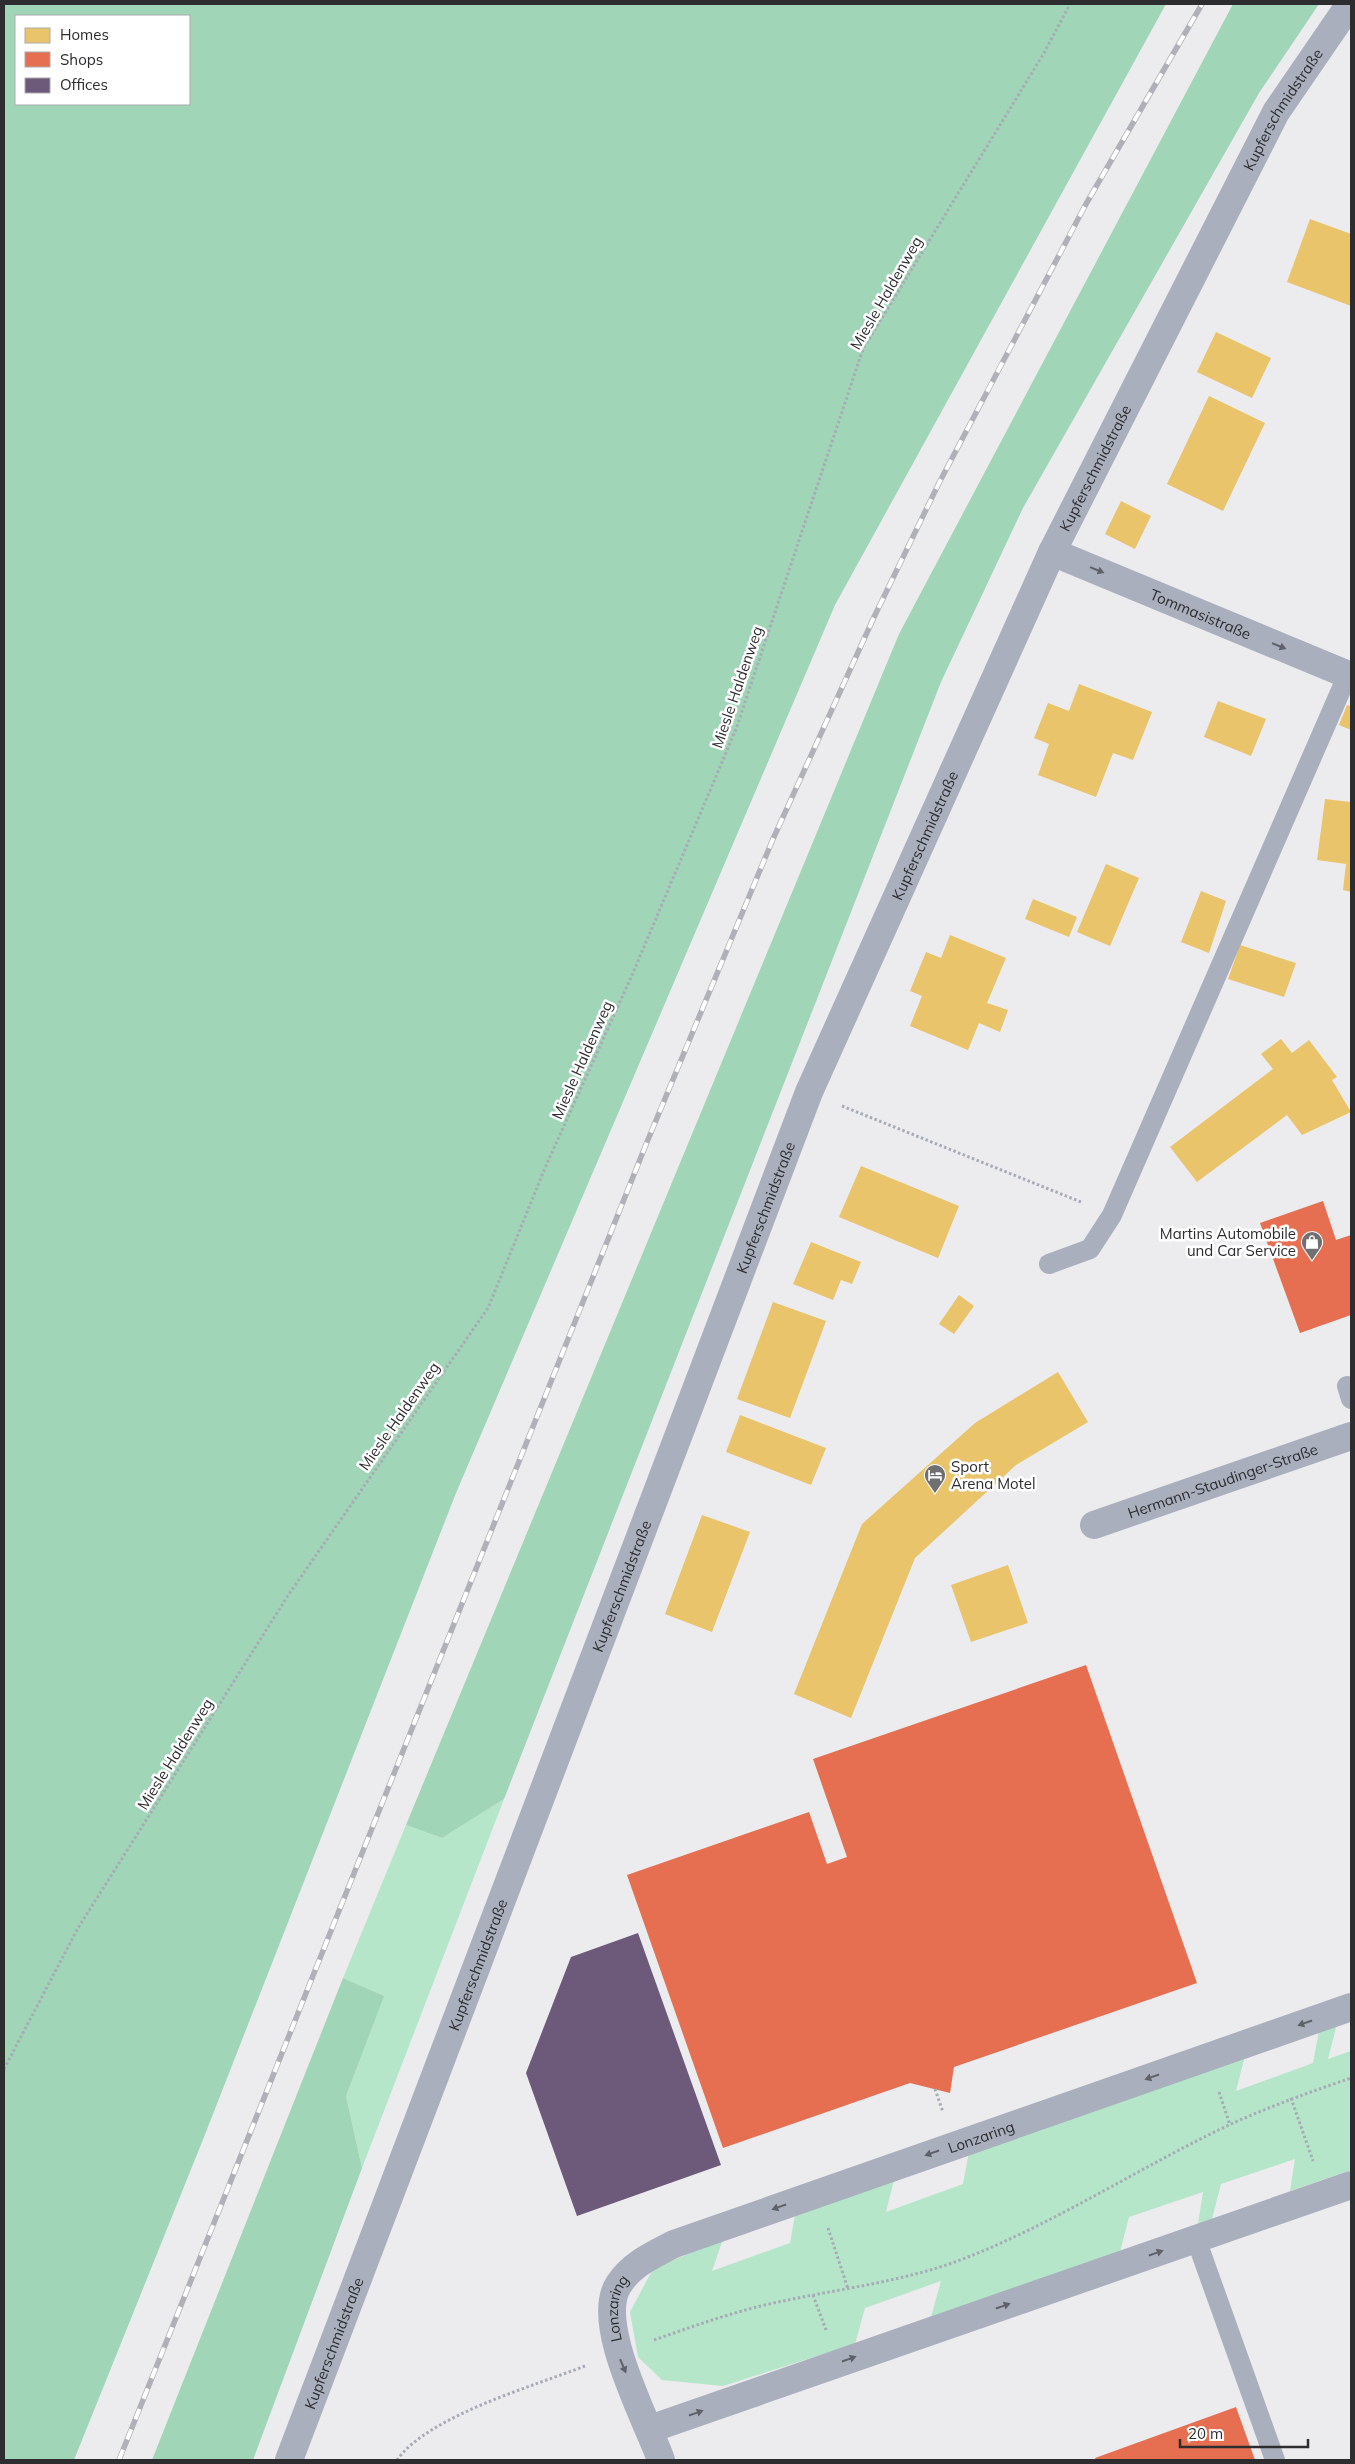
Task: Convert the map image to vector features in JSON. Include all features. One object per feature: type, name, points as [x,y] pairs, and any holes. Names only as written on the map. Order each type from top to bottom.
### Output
[{"type":"street","name":"Kupferschmidstraße","points":[[289,2460],[808,1092],[1052,552],[1276,112],[1350,4]]},
{"type":"street","name":"Tommasistraße","points":[[1052,552],[1350,675]]},
{"type":"street","name":"Hermann-Staudinger-Straße","points":[[1094,1525],[1351,1436]]},
{"type":"street","name":"Lonzaring","points":[[661,2460],[650,2429],[617,2353],[611,2313],[618,2285],[640,2262],[674,2244],[724,2226],[1351,2007]]},
{"type":"street","points":[[650,2429],[1351,2185]]},
{"type":"lane","points":[[1049,1264],[1090,1249],[1112,1215],[1350,675]]},
{"type":"lane","points":[[1196,2239],[1275,2460]]},
{"type":"path","name":"Miesle Haldenweg","points":[[4,2069],[78,1928],[279,1611],[488,1308],[545,1168],[633,973],[736,729],[863,349],[1044,53],[1070,4]]},
{"type":"path","points":[[808,1092],[1112,1215]]},
{"type":"path","points":[[397,2460],[406,2448],[451,2418],[617,2353],[718,2317],[765,2305],[885,2282],[966,2257],[1031,2229],[1230,2125],[1291,2098],[1351,2078]]},
{"type":"path","points":[[1291,2098],[1324,2194]]},
{"type":"path","points":[[816,2194],[848,2289]]},
{"type":"green space","points":[[4,4],[1166,4],[835,605],[456,1493],[204,2137],[74,2460],[4,2460]]},
{"type":"green space","points":[[1233,4],[1319,4],[1259,93],[1023,508],[941,682],[504,1799],[442,1838],[406,1825],[899,634]]},
{"type":"green space","points":[[504,1799],[362,2168],[346,2096],[383,1996],[343,1978],[406,1825],[442,1838]]},
{"type":"green space","points":[[343,1978],[384,1996],[346,2096],[362,2168],[253,2460],[152,2460]]},
{"type":"green space","points":[[1337,2024],[1328,2059],[1351,2051],[1351,2170],[1290,2191],[1295,2159],[1221,2184],[1212,2219],[1198,2224],[1203,2192],[1129,2217],[1120,2252],[931,2317],[941,2281],[865,2308],[855,2344],[723,2386],[662,2380],[638,2357],[630,2312],[653,2269],[723,2239],[712,2271],[790,2243],[796,2210],[895,2176],[886,2212],[963,2184],[969,2152],[1245,2056],[1236,2091],[1313,2063],[1319,2031]]},
{"type":"building: Homes","points":[[1310,219],[1351,234],[1351,306],[1287,282]]},
{"type":"building: Homes","points":[[1216,332],[1271,358],[1252,398],[1197,372]]},
{"type":"building: Homes","points":[[1209,396],[1265,423],[1223,511],[1167,484]]},
{"type":"building: Homes","points":[[1121,501],[1151,516],[1135,549],[1105,534]]},
{"type":"building: Homes","points":[[1079,684],[1152,712],[1133,760],[1113,753],[1096,797],[1038,775],[1049,744],[1034,738],[1048,703],[1069,711]]},
{"type":"building: Homes","points":[[1218,701],[1266,719],[1251,756],[1204,737]]},
{"type":"building: Homes","points":[[1347,705],[1351,706],[1351,730],[1339,725]]},
{"type":"building: Homes","points":[[1325,799],[1351,802],[1351,892],[1343,890],[1346,864],[1317,860]]},
{"type":"building: Homes","points":[[1106,864],[1139,878],[1110,946],[1077,932]]},
{"type":"building: Homes","points":[[1201,891],[1226,901],[1209,953],[1181,942]]},
{"type":"building: Homes","points":[[1033,899],[1077,917],[1069,937],[1025,919]]},
{"type":"building: Homes","points":[[950,935],[1006,958],[987,1003],[1008,1010],[1000,1032],[979,1023],[968,1050],[910,1026],[922,996],[910,991],[926,952],[941,958]]},
{"type":"building: Homes","points":[[1240,945],[1296,963],[1284,997],[1228,979]]},
{"type":"building: Homes","points":[[1281,1039],[1292,1053],[1309,1040],[1337,1077],[1332,1080],[1351,1112],[1302,1135],[1287,1115],[1197,1182],[1170,1147],[1273,1069],[1261,1054]]},
{"type":"building: Homes","points":[[861,1166],[959,1206],[938,1258],[839,1217]]},
{"type":"building: Homes","points":[[811,1242],[861,1262],[852,1284],[841,1280],[833,1300],[793,1284]]},
{"type":"building: Homes","points":[[959,1295],[974,1306],[954,1334],[939,1324]]},
{"type":"building: Homes","points":[[773,1302],[826,1321],[790,1418],[737,1399]]},
{"type":"building: Homes","points":[[1058,1372],[1088,1422],[1016,1465],[915,1558],[851,1718],[794,1694],[862,1524],[975,1423]]},
{"type":"building: Homes","points":[[740,1415],[826,1448],[811,1485],[726,1452]]},
{"type":"building: Homes","points":[[702,1515],[750,1532],[712,1632],[665,1614]]},
{"type":"building: Homes","points":[[1008,1565],[1028,1623],[971,1642],[951,1585]]},
{"type":"building: Shops","name":"Martins Automobile und Car Service","points":[[1323,1201],[1336,1240],[1351,1235],[1351,1315],[1300,1333],[1260,1223]]},
{"type":"building: Shops","points":[[1086,1665],[1197,1983],[954,2067],[950,2093],[910,2083],[723,2148],[627,1875],[809,1812],[827,1864],[847,1857],[813,1759]]},
{"type":"building: Shops","points":[[1236,2407],[1255,2460],[1096,2460],[1095,2458]]},
{"type":"building: Offices","points":[[638,1933],[721,2165],[577,2216],[526,2073],[571,1957]]},
{"type":"railway","points":[[119,2460],[647,1142],[773,839],[875,615],[939,483],[1086,204],[1202,4]]},
{"type":"place","name":"Martins Automobile und Car Service","points":[[1312,1261]]},
{"type":"place","name":"Sport Arena Motel","points":[[935,1494]]}]
